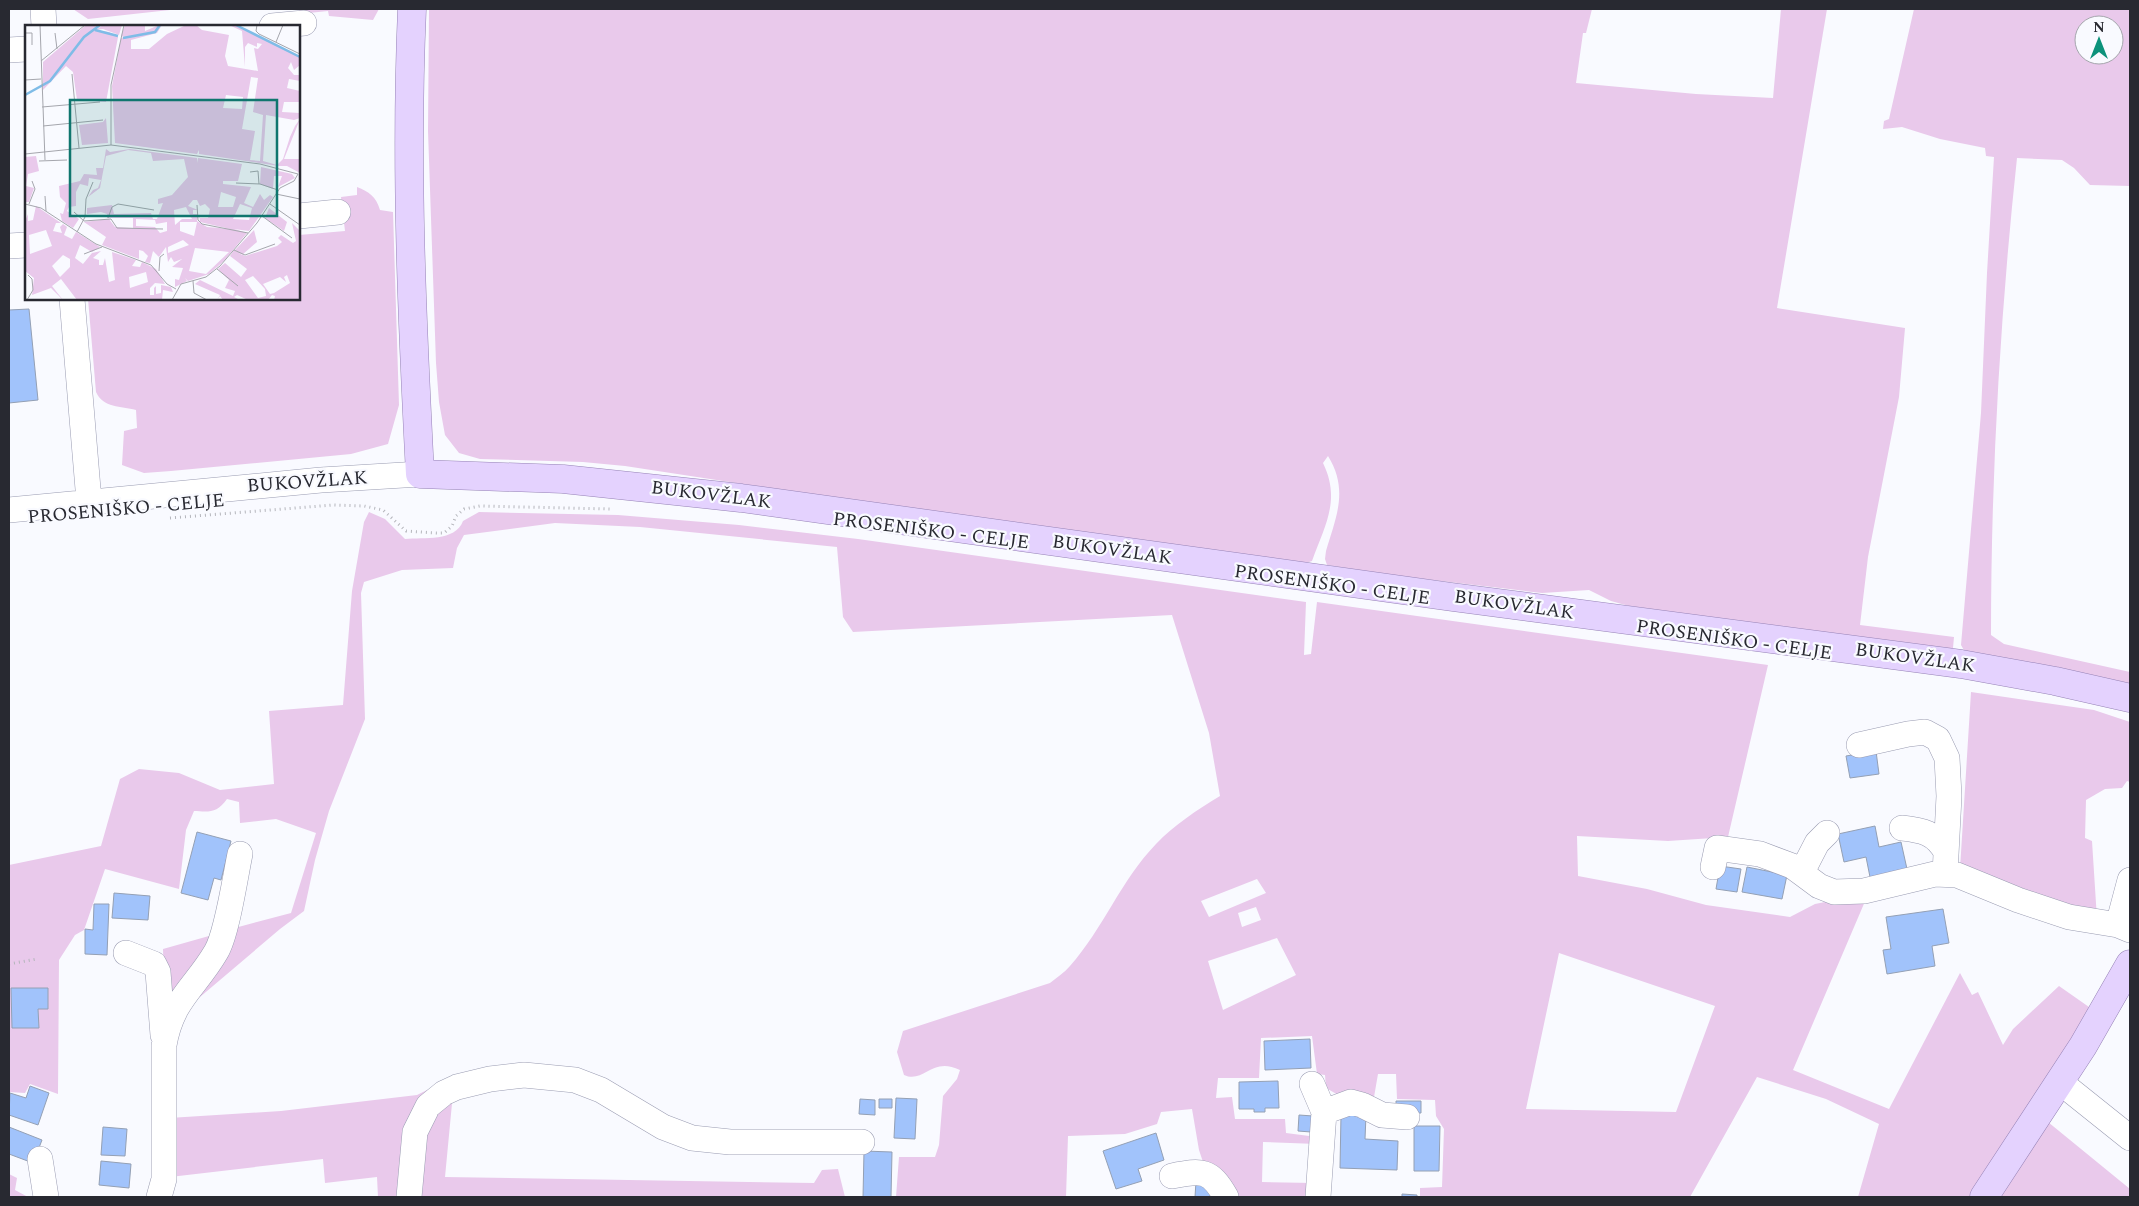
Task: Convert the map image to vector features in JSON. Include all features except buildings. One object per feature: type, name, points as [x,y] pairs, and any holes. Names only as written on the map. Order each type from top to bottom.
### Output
[{"type":"main road","points":[[412,9],[409,75],[410,268],[420,474]]},
{"type":"main road","name":"BUKOVŽLAK","points":[[420,474],[563,479],[751,499],[1452,597],[1961,664],[2055,680],[2130,698]]},
{"type":"main road","points":[[1984,1197],[2060,1082],[2127,975]]},
{"type":"street","points":[[43,9],[44,25]]},
{"type":"street","points":[[283,25],[304,23]]},
{"type":"street","points":[[9,50],[25,49]]},
{"type":"street","points":[[300,216],[338,212]]},
{"type":"street","points":[[9,246],[25,245]]},
{"type":"street","points":[[72,300],[90,501]]},
{"type":"street","name":"BUKOVŽLAK","points":[[9,510],[321,480],[420,474]]},
{"type":"street","points":[[1859,745],[1925,732],[1938,739],[1947,758],[1949,796],[1945,863]]},
{"type":"street","points":[[1902,828],[1920,830],[1930,834],[1941,843],[1945,863],[1957,875],[2018,900],[2069,917],[2124,928],[2130,880]]},
{"type":"street","points":[[1802,872],[1817,843],[1827,833]]},
{"type":"street","points":[[1713,867],[1717,848],[1760,854],[1802,872],[1819,886],[1834,892],[1864,891],[1945,863]]},
{"type":"street","points":[[164,1045],[167,1027],[186,991],[217,951],[224,930],[240,854]]},
{"type":"street","points":[[126,953],[154,964],[158,972],[164,1045],[164,1179],[159,1197]]},
{"type":"street","points":[[409,1197],[415,1132],[428,1106],[444,1093],[458,1087],[499,1078],[524,1075],[576,1080],[601,1090],[663,1127],[692,1138],[730,1142],[862,1142]]},
{"type":"street","points":[[2060,1082],[2130,1138]]},
{"type":"street","points":[[1312,1084],[1324,1112],[1319,1190]]},
{"type":"street","points":[[1324,1112],[1351,1102],[1382,1115],[1407,1117]]},
{"type":"street","points":[[40,1159],[46,1197]]},
{"type":"street","points":[[1172,1176],[1204,1172],[1217,1181],[1226,1197]]},
{"type":"path","name":"PROSENIŠKO - CELJE","points":[[168,519],[333,505],[364,506],[383,510],[406,531],[436,534],[444,532],[452,526],[456,516],[464,509],[480,506],[615,509]]},
{"type":"path","points":[[9,964],[37,959]]},
{"type":"shaded area","points":[[73,9],[179,9],[88,19]]},
{"type":"shaded area","points":[[299,9],[379,9],[373,20],[329,16],[328,11],[299,14]]},
{"type":"shaded area","points":[[429,9],[1592,9],[1586,33],[1583,33],[1576,83],[1696,94],[1773,98],[1781,9],[1827,9],[1777,308],[1905,328],[1899,397],[1868,557],[1860,625],[1954,637],[1953,648],[1950,651],[1629,606],[1611,601],[1589,590],[1542,593],[1381,574],[1327,565],[1325,559],[1326,551],[1339,504],[1338,480],[1328,456],[1323,463],[1331,489],[1329,512],[1312,561],[1306,563],[854,501],[625,466],[583,462],[480,459],[459,453],[445,435],[439,402],[436,363],[428,131]]},
{"type":"shaded area","points":[[1914,9],[2130,9],[2130,186],[2090,185],[2074,168],[2062,160],[2017,158],[2001,336],[1991,575],[1991,635],[2004,644],[2130,672],[2130,686],[1965,652],[1961,645],[1981,413],[1994,157],[1986,156],[1985,148],[1940,139],[1902,127],[1883,129],[1884,121],[1889,119]]},
{"type":"shaded area","points":[[357,187],[372,195],[380,210],[393,212],[399,405],[388,444],[351,454],[171,471],[144,473],[122,465],[124,431],[137,428],[136,410],[108,404],[96,392],[88,300],[300,300],[300,235],[345,231],[341,197],[357,195]]},
{"type":"shaded area","points":[[369,512],[385,519],[405,539],[446,535],[459,528],[463,521],[479,512],[618,515],[739,525],[858,539],[1306,602],[1304,655],[1311,654],[1317,602],[1768,665],[1728,837],[1668,841],[1577,836],[1578,876],[1647,889],[1706,905],[1790,917],[1815,904],[1835,900],[1866,899],[1793,1070],[1889,1109],[1960,973],[1972,995],[1978,992],[2003,1045],[2013,1029],[2059,986],[2089,1007],[2038,1100],[1973,1197],[1858,1197],[1879,1124],[1826,1099],[1757,1077],[1690,1197],[1420,1197],[1420,1188],[1442,1187],[1444,1129],[1436,1116],[1435,1100],[1397,1099],[1396,1074],[1378,1074],[1374,1097],[1340,1096],[1326,1088],[1325,1075],[1317,1074],[1312,1036],[1261,1038],[1259,1078],[1218,1078],[1216,1098],[1232,1097],[1235,1119],[1285,1119],[1286,1133],[1317,1137],[1317,1144],[1263,1142],[1262,1182],[1314,1183],[1313,1197],[1231,1197],[1203,1162],[1192,1109],[1161,1112],[1157,1124],[1125,1134],[1068,1136],[1066,1197],[896,1197],[899,1157],[935,1157],[939,1145],[943,1096],[957,1079],[960,1070],[942,1066],[917,1076],[904,1075],[897,1052],[903,1031],[1050,983],[1068,969],[1082,952],[1132,873],[1156,844],[1186,818],[1220,796],[1209,733],[1172,615],[853,632],[843,617],[837,547],[640,527],[555,523],[464,535],[457,548],[453,568],[402,570],[364,582],[361,593],[365,719],[329,811],[315,860],[304,911],[187,1008],[231,929],[291,913],[316,833],[276,819],[240,823],[239,802],[227,799],[220,807],[213,811],[194,811],[186,830],[179,889],[105,869],[84,930],[75,935],[59,960],[58,1094],[30,1084],[25,1093],[9,1092],[9,865],[101,846],[120,779],[139,769],[179,773],[220,790],[274,784],[269,711],[343,705],[352,591],[364,522]],"holes":[[[1257,879],[1266,893],[1209,917],[1201,901]],[[1256,907],[1261,920],[1242,927],[1238,913]],[[1277,938],[1296,975],[1223,1010],[1208,961]],[[1559,953],[1715,1006],[1676,1112],[1526,1109]]]},
{"type":"shaded area","points":[[1971,692],[2094,710],[2130,722],[2130,782],[2127,781],[2122,788],[2105,789],[2086,800],[2085,838],[2092,841],[2097,919],[1960,869]]},
{"type":"shaded area","points":[[216,934],[175,998],[164,994],[163,949]]},
{"type":"shaded area","points":[[429,1089],[431,1096],[405,1197],[378,1197],[377,1177],[325,1183],[323,1159],[170,1177],[169,1118],[281,1111],[417,1095]]},
{"type":"shaded area","points":[[453,1093],[445,1177],[814,1183],[822,1170],[838,1169],[845,1197],[413,1197],[418,1135]]},
{"type":"shaded area","points":[[2048,1122],[2130,1189],[2130,1197],[2001,1197]]},
{"type":"shaded area","points":[[9,1174],[17,1178],[15,1190],[28,1197],[9,1197]]}]
